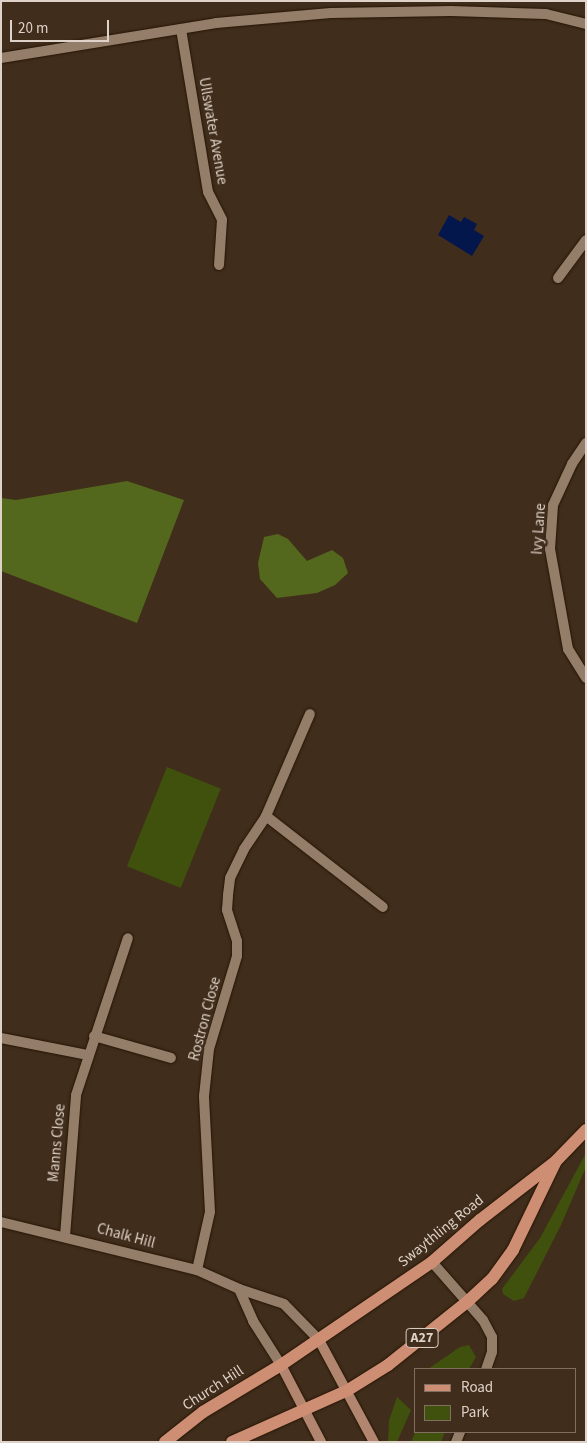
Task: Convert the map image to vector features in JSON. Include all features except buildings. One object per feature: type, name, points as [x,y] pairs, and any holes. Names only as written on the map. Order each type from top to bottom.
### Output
[{"type":"main road","name":"Swaythling Road","points":[[318,1340],[432,1262],[480,1220],[556,1161],[586,1130]]},
{"type":"main road","name":"Swaythling Road","points":[[348,1390],[388,1364],[467,1302],[492,1279],[513,1250],[556,1161]]},
{"type":"main road","name":"A27","points":[[281,1365],[318,1340]]},
{"type":"main road","points":[[318,1340],[348,1390],[374,1442]]},
{"type":"main road","points":[[281,1365],[321,1442]]},
{"type":"main road","name":"Church Hill","points":[[165,1442],[203,1412],[281,1365]]},
{"type":"main road","name":"A27","points":[[232,1442],[306,1412],[348,1390]]},
{"type":"street","points":[[1,58],[181,29],[331,13],[451,10],[546,14],[586,24]]},
{"type":"street","name":"Ullswater Avenue","points":[[181,29],[208,192],[222,220],[219,265]]},
{"type":"street","points":[[558,278],[586,240]]},
{"type":"street","name":"Ivy Lane","points":[[586,443],[572,464],[553,505],[550,549],[568,649],[586,678]]},
{"type":"street","name":"Rostron Close","points":[[197,1270],[210,1212],[204,1096],[209,1050],[237,956],[237,941],[227,910],[228,886],[244,849],[266,816],[310,714]]},
{"type":"street","points":[[266,816],[383,907]]},
{"type":"street","name":"Manns Close","points":[[65,1236],[76,1095],[128,938]]},
{"type":"street","points":[[94,1036],[171,1058]]},
{"type":"street","points":[[1,1038],[88,1055]]},
{"type":"street","name":"Chalk Hill","points":[[1,1222],[65,1236],[197,1270],[239,1289],[284,1304],[318,1340]]},
{"type":"street","points":[[432,1262],[483,1320],[492,1337],[492,1352],[486,1368]]},
{"type":"street","points":[[239,1289],[253,1321],[281,1365]]},
{"type":"green space","points":[[127,481],[184,500],[137,623],[1,571],[1,498],[16,500]]},
{"type":"green space","points":[[278,534],[288,539],[307,561],[332,550],[343,558],[348,573],[335,585],[317,593],[277,598],[260,579],[258,563],[264,537]]},
{"type":"green space","points":[[167,767],[221,789],[181,888],[127,866]]},
{"type":"green space","points":[[586,1153],[586,1167],[561,1225],[524,1298],[514,1301],[503,1294],[502,1289],[540,1238]]},
{"type":"green space","points":[[469,1345],[476,1357],[470,1368],[429,1368],[460,1347]]},
{"type":"green space","points":[[397,1397],[411,1410],[397,1442],[388,1442],[389,1420]]},
{"type":"green space","points":[[415,1433],[445,1433],[441,1442],[411,1442]]},
{"type":"shaded area","points":[[449,215],[461,222],[464,217],[477,224],[474,230],[484,236],[472,256],[438,235]]}]
